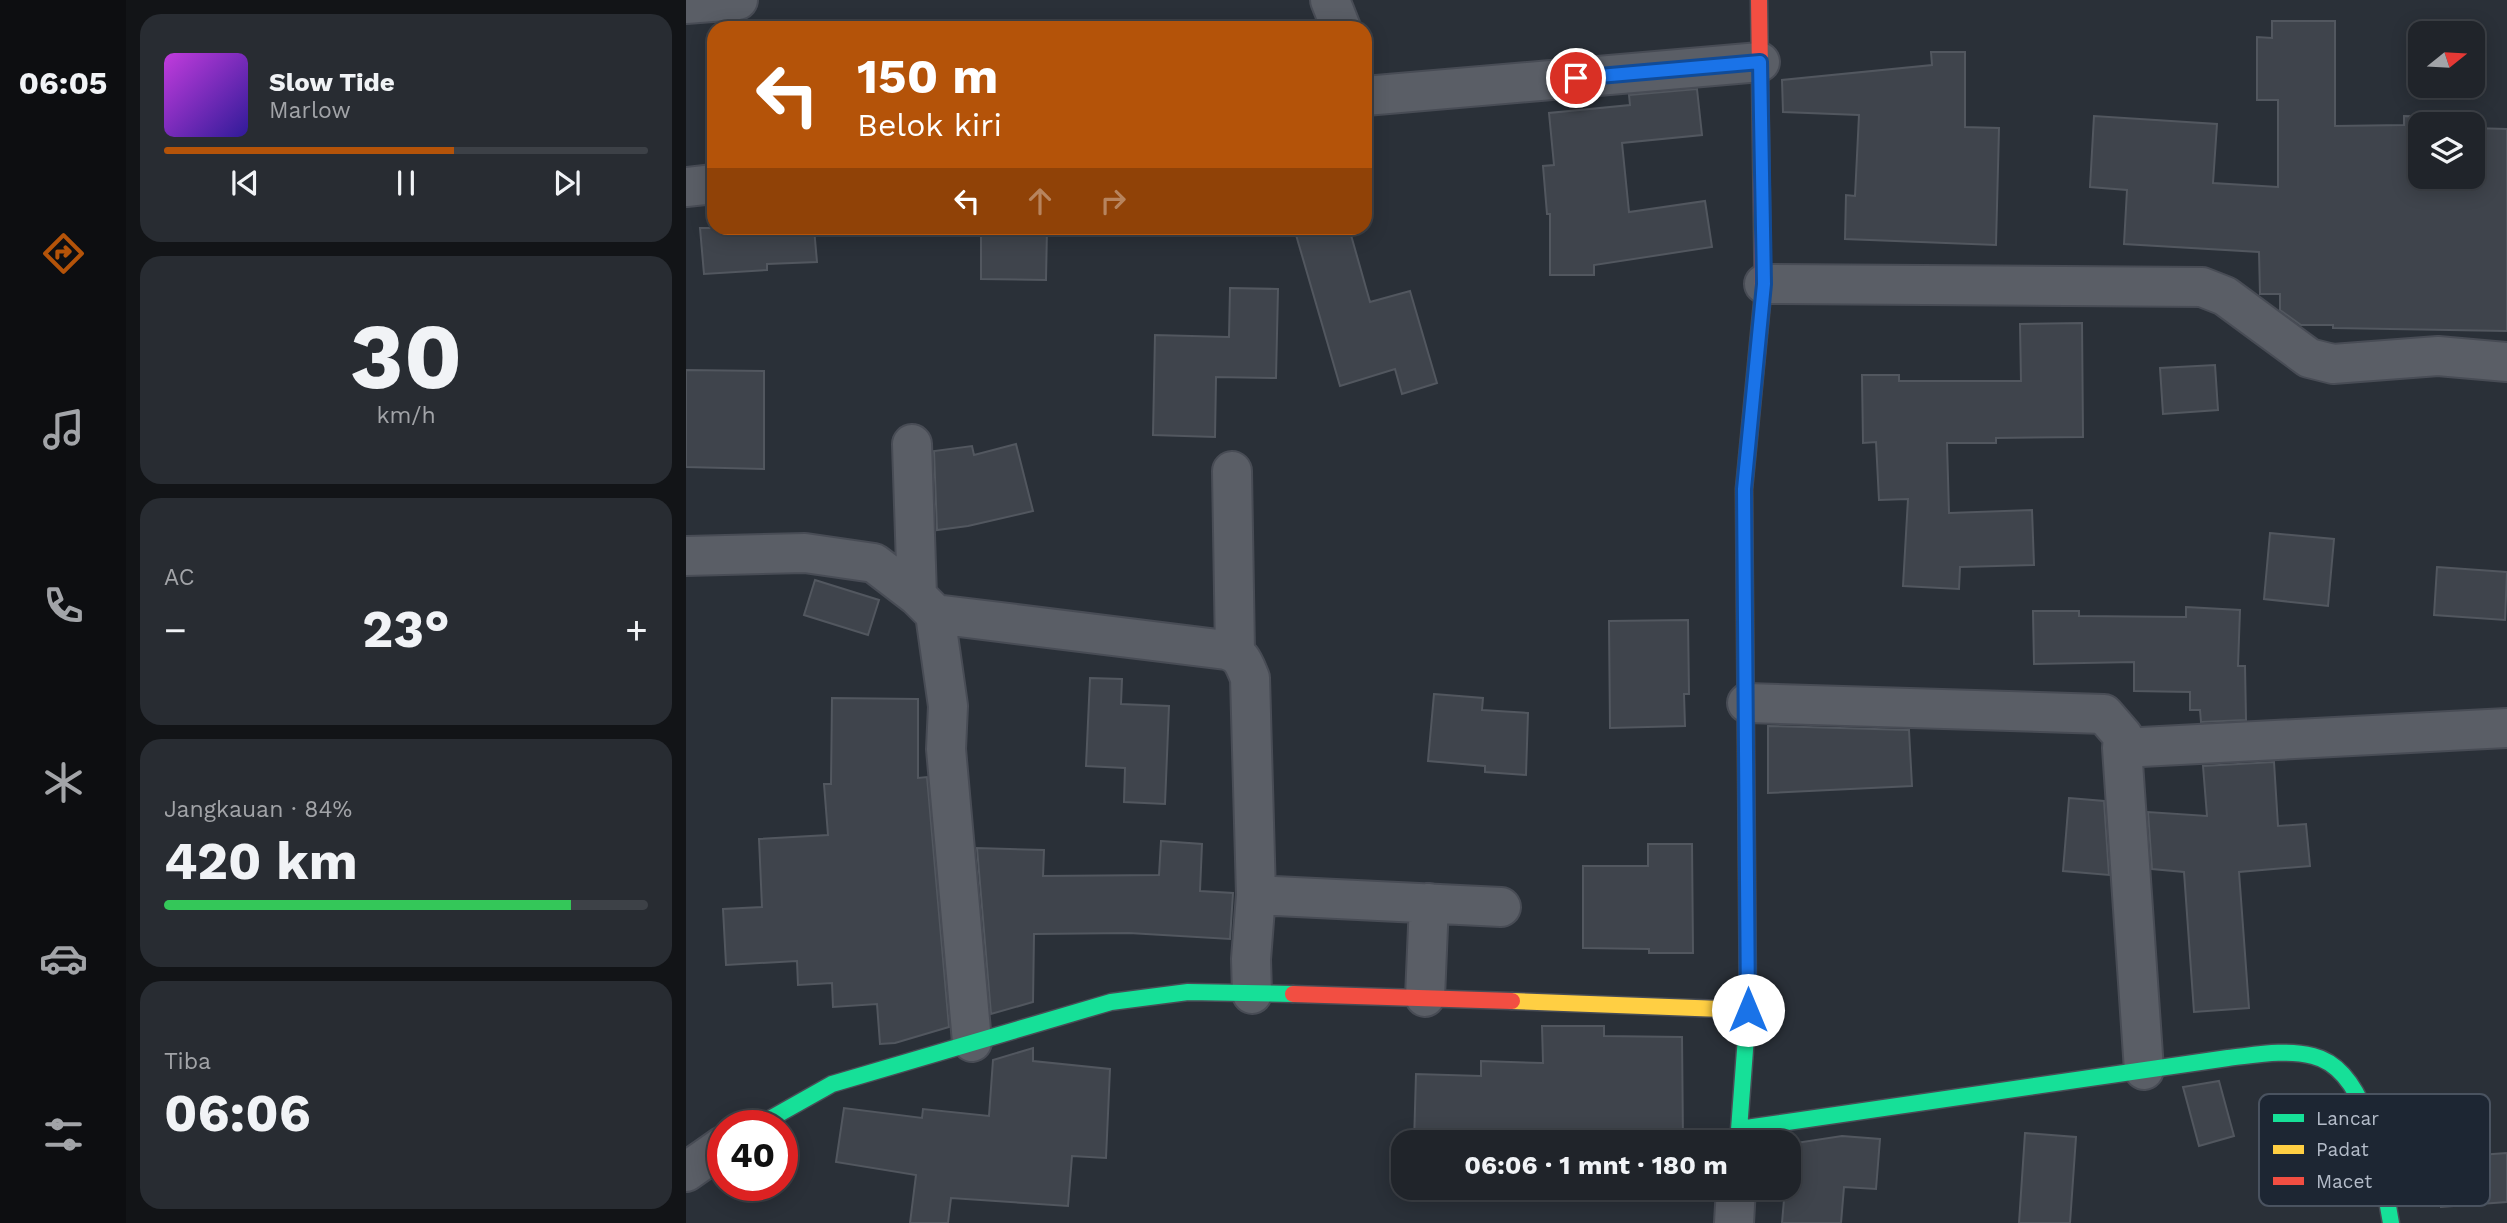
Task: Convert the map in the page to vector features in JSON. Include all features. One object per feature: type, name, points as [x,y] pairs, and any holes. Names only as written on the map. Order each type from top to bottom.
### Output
[{"type":"street","points":[[686,4],[738,0]]},
{"type":"street","points":[[1330,0],[1338,21]]},
{"type":"street","points":[[1739,1130],[1748,1010],[1744,489],[1764,284],[1759,0]]},
{"type":"street","points":[[1372,95],[1760,62]]},
{"type":"street","points":[[686,187],[707,185]]},
{"type":"street","points":[[1764,284],[2202,287],[2225,296],[2309,358],[2333,364],[2438,356],[2507,362]]},
{"type":"street","points":[[912,444],[926,605],[948,706],[946,749],[972,1042]]},
{"type":"street","points":[[1232,471],[1236,652]]},
{"type":"street","points":[[686,556],[805,553],[874,563],[926,605],[1236,652],[1243,659],[1250,678],[1256,895],[1251,959],[1252,994]]},
{"type":"street","points":[[1746,703],[2104,714],[2123,736],[2144,1070]]},
{"type":"street","points":[[2122,748],[2507,728]]},
{"type":"street","points":[[1256,895],[1501,907]]},
{"type":"street","points":[[1425,998],[1429,903]]},
{"type":"street","points":[[786,1110],[832,1084],[972,1042],[1111,1002],[1188,992],[1748,1010]]},
{"type":"street","points":[[1776,1130],[2144,1070],[2283,1052],[2316,1056],[2344,1074],[2356,1094]]},
{"type":"street","points":[[686,1172],[707,1157]]},
{"type":"street","points":[[1734,1223],[1735,1200]]},
{"type":"building","points":[[2272,21],[2335,21],[2335,126],[2404,125],[2404,116],[2408,116],[2408,189],[2485,189],[2485,128],[2507,129],[2507,331],[2301,325],[2280,310],[2280,294],[2260,294],[2259,252],[2124,244],[2127,190],[2090,187],[2094,116],[2217,124],[2213,183],[2278,187],[2278,100],[2257,100],[2257,37],[2272,38]]},
{"type":"building","points":[[1931,52],[1965,52],[1965,127],[1999,128],[1996,245],[1845,239],[1846,195],[1855,196],[1859,115],[1783,112],[1782,80],[1932,65]]},
{"type":"building","points":[[1697,89],[1702,135],[1622,143],[1629,212],[1705,201],[1712,247],[1594,265],[1594,275],[1550,275],[1550,214],[1547,214],[1543,166],[1554,165],[1549,113],[1630,105],[1629,95]]},
{"type":"building","points":[[700,228],[707,228],[707,235],[815,235],[817,262],[767,264],[767,270],[704,274]]},
{"type":"building","points":[[981,235],[1047,235],[1046,280],[981,279]]},
{"type":"building","points":[[1296,235],[1351,235],[1370,302],[1410,291],[1437,383],[1402,394],[1395,369],[1340,386]]},
{"type":"building","points":[[1230,288],[1278,289],[1276,378],[1216,377],[1215,437],[1153,435],[1155,335],[1229,337]]},
{"type":"building","points":[[2082,323],[2083,437],[1996,438],[1996,443],[1947,443],[1949,513],[2032,510],[2034,565],[1960,567],[1959,589],[1903,586],[1908,499],[1879,500],[1876,442],[1863,443],[1862,375],[1899,375],[1899,381],[2021,381],[2020,324]]},
{"type":"building","points":[[2215,365],[2218,410],[2163,414],[2160,368]]},
{"type":"building","points":[[686,370],[764,371],[764,469],[686,467]]},
{"type":"building","points":[[1016,444],[1033,511],[937,530],[934,451],[972,446],[974,455]]},
{"type":"building","points":[[2270,533],[2334,539],[2328,606],[2264,599]]},
{"type":"building","points":[[2437,567],[2507,572],[2505,620],[2434,615]]},
{"type":"building","points":[[815,580],[879,600],[868,635],[804,615]]},
{"type":"building","points":[[2186,607],[2240,610],[2238,666],[2245,666],[2246,720],[2201,722],[2200,710],[2190,710],[2190,692],[2134,691],[2134,662],[2034,664],[2033,611],[2079,611],[2079,616],[2186,617]]},
{"type":"building","points":[[1688,620],[1689,694],[1684,694],[1685,726],[1610,728],[1609,621]]},
{"type":"building","points":[[1090,678],[1122,679],[1121,704],[1169,706],[1165,804],[1124,802],[1125,768],[1086,766]]},
{"type":"building","points":[[1434,694],[1483,698],[1482,710],[1528,713],[1526,775],[1485,772],[1485,766],[1428,761]]},
{"type":"building","points":[[832,698],[918,699],[918,778],[927,777],[949,1027],[895,1043],[880,1044],[877,1004],[833,1007],[832,983],[798,985],[797,961],[726,965],[723,909],[762,907],[759,839],[828,835],[824,784],[831,784]]},
{"type":"building","points":[[1768,726],[1909,730],[1912,786],[1768,793]]},
{"type":"building","points":[[2274,762],[2278,826],[2306,824],[2310,866],[2239,872],[2249,1008],[2194,1012],[2184,872],[2152,869],[2148,812],[2207,816],[2203,766]]},
{"type":"building","points":[[2069,798],[2104,801],[2109,875],[2063,871]]},
{"type":"building","points":[[1161,841],[1202,844],[1200,891],[1233,893],[1230,939],[1129,933],[1034,934],[1033,1002],[991,1014],[977,848],[1044,850],[1043,876],[1159,875]]},
{"type":"building","points":[[1648,844],[1692,844],[1693,953],[1583,948],[1583,866],[1648,866]]},
{"type":"building","points":[[1542,1026],[1604,1026],[1604,1036],[1682,1037],[1683,1130],[1414,1130],[1416,1074],[1481,1076],[1481,1061],[1543,1063]]},
{"type":"building","points":[[1033,1048],[1033,1061],[1110,1069],[1106,1158],[1072,1156],[1068,1206],[951,1198],[948,1223],[910,1223],[916,1175],[836,1162],[844,1108],[922,1118],[923,1109],[989,1116],[993,1060]]},
{"type":"building","points":[[2219,1081],[2234,1136],[2199,1146],[2183,1087]]},
{"type":"building","points":[[2025,1133],[2076,1137],[2070,1223],[2019,1223]]},
{"type":"building","points":[[1842,1136],[1880,1139],[1876,1189],[1844,1187],[1841,1223],[1782,1223],[1784,1200],[1801,1200],[1801,1142]]},
{"type":"building","points":[[2507,1153],[2507,1202],[2490,1203],[2490,1154]]},
{"type":"traffic: fast","points":[[1739,1130],[1748,1010],[1744,489],[1763,293]]},
{"type":"traffic: fast","points":[[786,1110],[832,1084],[1111,1002],[1188,992],[1293,994]]},
{"type":"traffic: fast","points":[[1739,1129],[2270,1053],[2313,1056],[2333,1065],[2356,1094]]},
{"type":"traffic: fast","points":[[2388,1206],[2391,1223]]},
{"type":"traffic: slow","points":[[1512,1001],[1748,1010]]},
{"type":"traffic: jam","points":[[1759,0],[1763,293]]},
{"type":"traffic: jam","points":[[1293,994],[1512,1001]]},
{"type":"route","points":[[1576,78],[1760,62],[1764,284],[1744,489],[1748,1010]]}]
